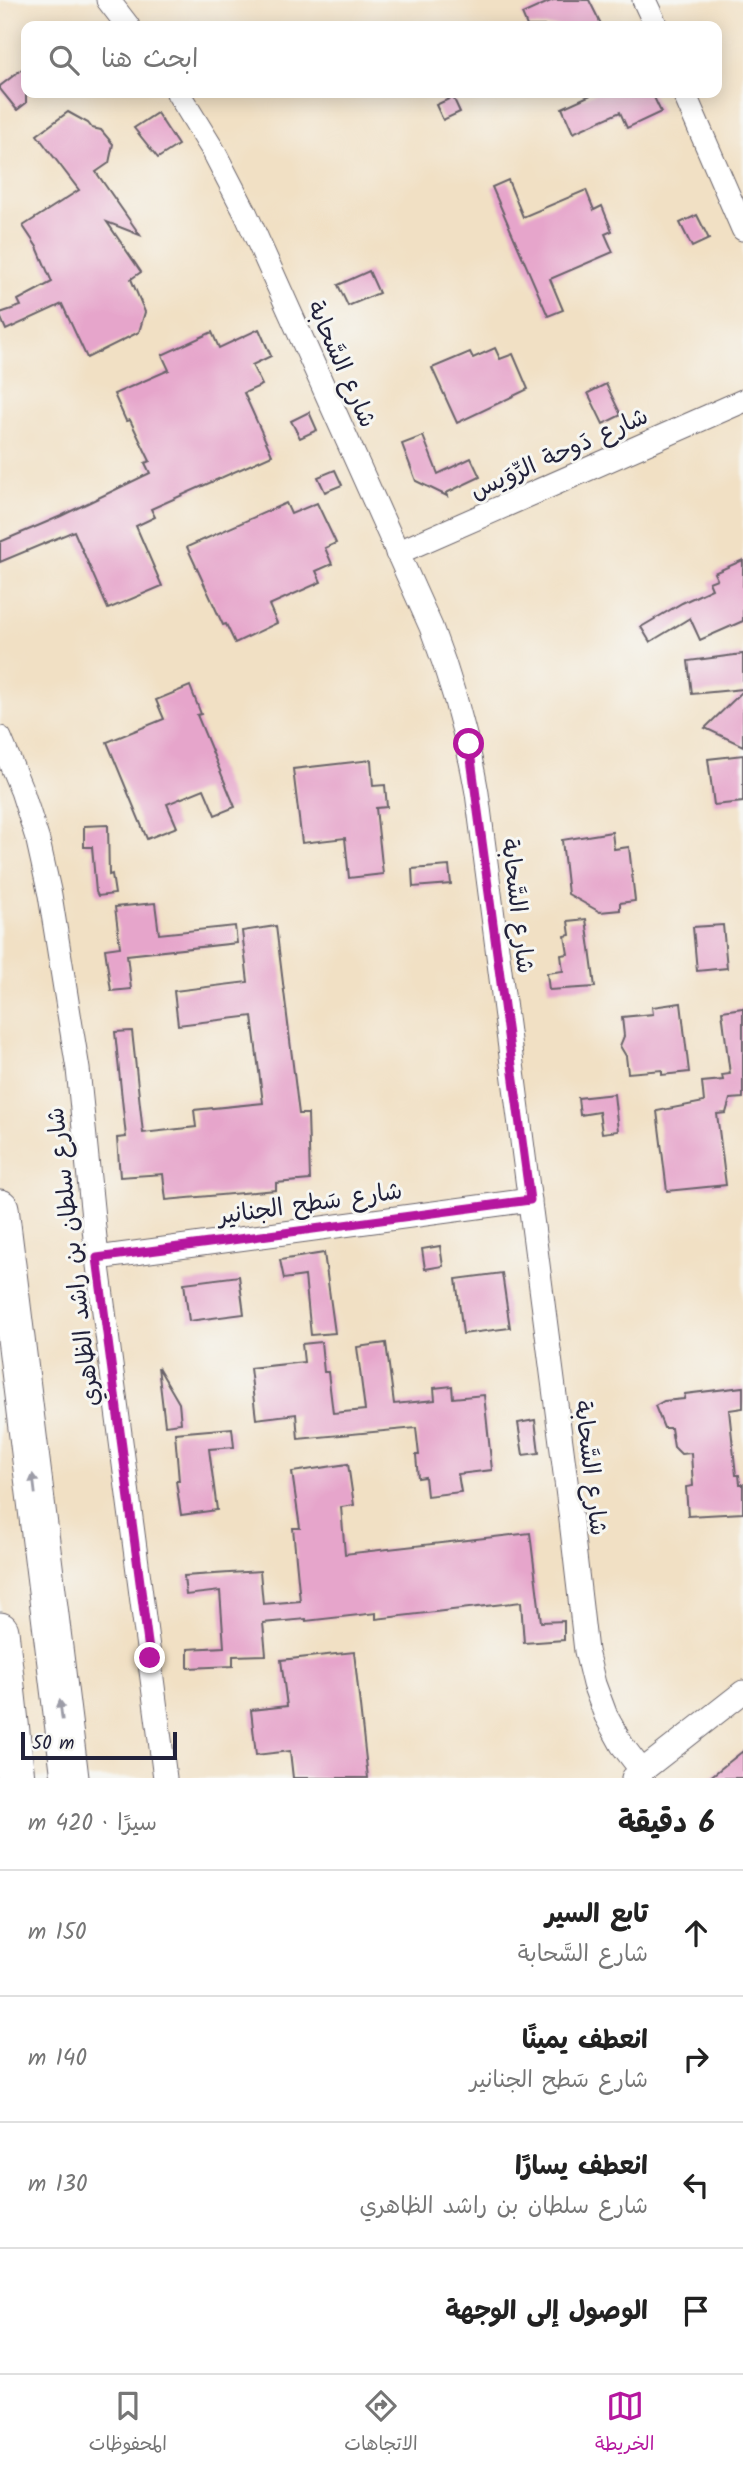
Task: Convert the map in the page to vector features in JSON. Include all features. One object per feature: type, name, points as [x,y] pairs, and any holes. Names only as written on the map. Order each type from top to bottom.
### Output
[{"type":"main road","points":[[0,1208],[69,1778]]},
{"type":"main road","points":[[0,1631],[16,1778]]},
{"type":"street","points":[[108,0],[124,21]]},
{"type":"street","points":[[644,0],[654,21]]},
{"type":"street","name":"شارع السَّحابة","points":[[181,98],[246,212],[431,627],[469,744],[481,820],[586,1651],[606,1716],[637,1775]]},
{"type":"street","points":[[686,98],[743,229]]},
{"type":"street","name":"شارع دَوحة الرِّوَيس","points":[[397,552],[743,401]]},
{"type":"street","name":"شارع سلطان بن راشد الظاهري","points":[[0,738],[22,791],[50,895],[78,1069],[97,1258],[165,1778]]},
{"type":"street","name":"شارع سَطح الجنانير","points":[[97,1258],[530,1200]]},
{"type":"street","points":[[637,1775],[743,1692]]},
{"type":"building","points":[[553,0],[589,0],[600,21],[525,21],[522,14]]},
{"type":"building","points":[[21,70],[21,98],[26,98],[26,103],[17,110],[0,86]]},
{"type":"building","points":[[453,98],[460,112],[443,120],[436,105]]},
{"type":"building","points":[[584,98],[654,98],[661,112],[627,128],[620,112],[573,133],[562,108]]},
{"type":"building","points":[[68,112],[92,128],[101,130],[113,144],[109,163],[96,172],[140,235],[107,222],[141,272],[131,279],[145,312],[139,332],[87,358],[62,304],[6,330],[0,316],[0,313],[21,306],[18,300],[52,282],[37,247],[23,226],[79,190],[37,135]]},
{"type":"building","points":[[157,113],[178,145],[158,158],[134,128]]},
{"type":"building","points":[[508,180],[523,217],[586,190],[594,210],[602,206],[612,231],[605,234],[613,252],[550,279],[563,310],[548,316],[492,187]]},
{"type":"building","points":[[697,215],[709,239],[692,247],[680,223]]},
{"type":"building","points":[[369,271],[379,293],[348,306],[338,285]]},
{"type":"building","points":[[259,329],[271,356],[252,365],[262,385],[244,393],[272,455],[151,509],[155,517],[136,526],[162,586],[108,609],[74,531],[0,562],[0,542],[150,473],[145,463],[150,461],[130,420],[126,421],[114,394],[169,370],[162,355],[212,332],[219,348]]},
{"type":"building","points":[[495,348],[500,359],[513,354],[528,389],[457,423],[432,368],[470,352],[473,358]]},
{"type":"building","points":[[606,384],[621,415],[603,424],[588,393]]},
{"type":"building","points":[[309,412],[317,430],[300,438],[291,421]]},
{"type":"building","points":[[423,436],[438,474],[471,458],[480,477],[446,493],[447,496],[416,481],[402,444]]},
{"type":"building","points":[[335,470],[342,485],[325,492],[318,477]]},
{"type":"building","points":[[286,503],[291,514],[317,503],[336,543],[325,548],[332,564],[316,571],[321,582],[269,605],[277,623],[235,643],[226,624],[223,625],[187,547]]},
{"type":"building","points":[[743,560],[743,621],[700,640],[690,618],[650,642],[641,627],[712,589],[709,582],[717,579],[714,573]]},
{"type":"building","points":[[743,654],[743,689],[692,694],[688,661]]},
{"type":"building","points":[[190,686],[201,714],[197,715],[235,807],[215,815],[204,789],[167,804],[177,827],[147,839],[107,742],[164,719],[156,700]]},
{"type":"building","points":[[743,691],[743,746],[705,728]]},
{"type":"building","points":[[743,755],[743,802],[714,805],[708,759]]},
{"type":"building","points":[[371,760],[373,786],[385,785],[387,807],[376,808],[383,874],[349,878],[345,838],[302,843],[293,769]]},
{"type":"building","points":[[108,825],[109,875],[112,874],[115,894],[98,896],[92,847],[84,847],[84,826]]},
{"type":"building","points":[[612,832],[614,849],[629,847],[635,901],[620,903],[620,910],[600,912],[568,894],[562,840]]},
{"type":"building","points":[[449,866],[451,884],[413,887],[412,869]]},
{"type":"building","points":[[155,903],[159,934],[235,926],[237,943],[127,955],[131,989],[111,991],[105,949],[120,947],[115,907]]},
{"type":"building","points":[[586,919],[595,987],[549,990],[547,973],[563,971],[561,955],[568,954],[565,936],[570,935],[568,921]]},
{"type":"building","points":[[723,925],[727,968],[697,971],[693,927]]},
{"type":"building","points":[[276,926],[299,1114],[308,1114],[310,1180],[276,1183],[276,1190],[166,1200],[163,1174],[120,1177],[117,1138],[126,1137],[115,1032],[132,1031],[143,1133],[196,1127],[194,1110],[263,1103],[252,1016],[178,1025],[174,991],[248,982],[242,931]]},
{"type":"building","points":[[681,1003],[689,1072],[662,1075],[662,1070],[628,1073],[626,1056],[620,1046],[624,1036],[622,1017],[653,1014],[652,1007]]},
{"type":"building","points":[[743,1008],[743,1098],[730,1099],[726,1113],[717,1114],[726,1185],[667,1191],[657,1111],[704,1102],[702,1082],[723,1080],[722,1075],[730,1074],[722,1011]]},
{"type":"building","points":[[614,1094],[618,1131],[602,1133],[599,1112],[580,1115],[578,1098]]},
{"type":"building","points":[[440,1246],[443,1266],[425,1269],[422,1249]]},
{"type":"building","points":[[324,1253],[335,1333],[311,1335],[305,1276],[284,1279],[280,1260]]},
{"type":"building","points":[[502,1273],[510,1328],[463,1334],[456,1279]]},
{"type":"building","points":[[239,1276],[244,1314],[189,1321],[184,1283]]},
{"type":"building","points":[[321,1342],[333,1413],[365,1410],[357,1347],[386,1343],[394,1404],[435,1400],[434,1388],[452,1386],[453,1398],[484,1395],[492,1470],[458,1474],[461,1492],[427,1496],[425,1477],[418,1478],[416,1428],[298,1439],[296,1414],[256,1419],[250,1368],[304,1362],[302,1344]]},
{"type":"building","points":[[158,1367],[179,1403],[181,1423],[165,1425]]},
{"type":"building","points":[[743,1387],[743,1408],[729,1410],[736,1475],[739,1475],[740,1484],[743,1484],[743,1513],[688,1516],[686,1487],[693,1486],[691,1453],[681,1454],[674,1447],[671,1428],[664,1428],[655,1406],[664,1401],[684,1399],[685,1394]]},
{"type":"building","points":[[535,1420],[539,1453],[523,1455],[518,1423]]},
{"type":"building","points":[[232,1428],[234,1447],[209,1449],[217,1510],[181,1515],[176,1481],[179,1481],[175,1433]]},
{"type":"building","points":[[348,1464],[354,1505],[341,1507],[345,1554],[530,1533],[541,1622],[564,1621],[564,1640],[524,1643],[521,1602],[376,1619],[376,1613],[263,1623],[266,1655],[233,1656],[233,1666],[188,1668],[188,1649],[224,1647],[220,1591],[186,1595],[184,1576],[260,1571],[263,1604],[300,1601],[293,1528],[300,1528],[292,1472]]},
{"type":"building","points":[[354,1652],[368,1778],[293,1778],[290,1751],[256,1755],[251,1710],[287,1706],[281,1660]]},
{"type":"building","points":[[743,1751],[743,1778],[709,1778]]},
{"type":"route","points":[[150,1658],[97,1258],[530,1200],[469,744]]}]
